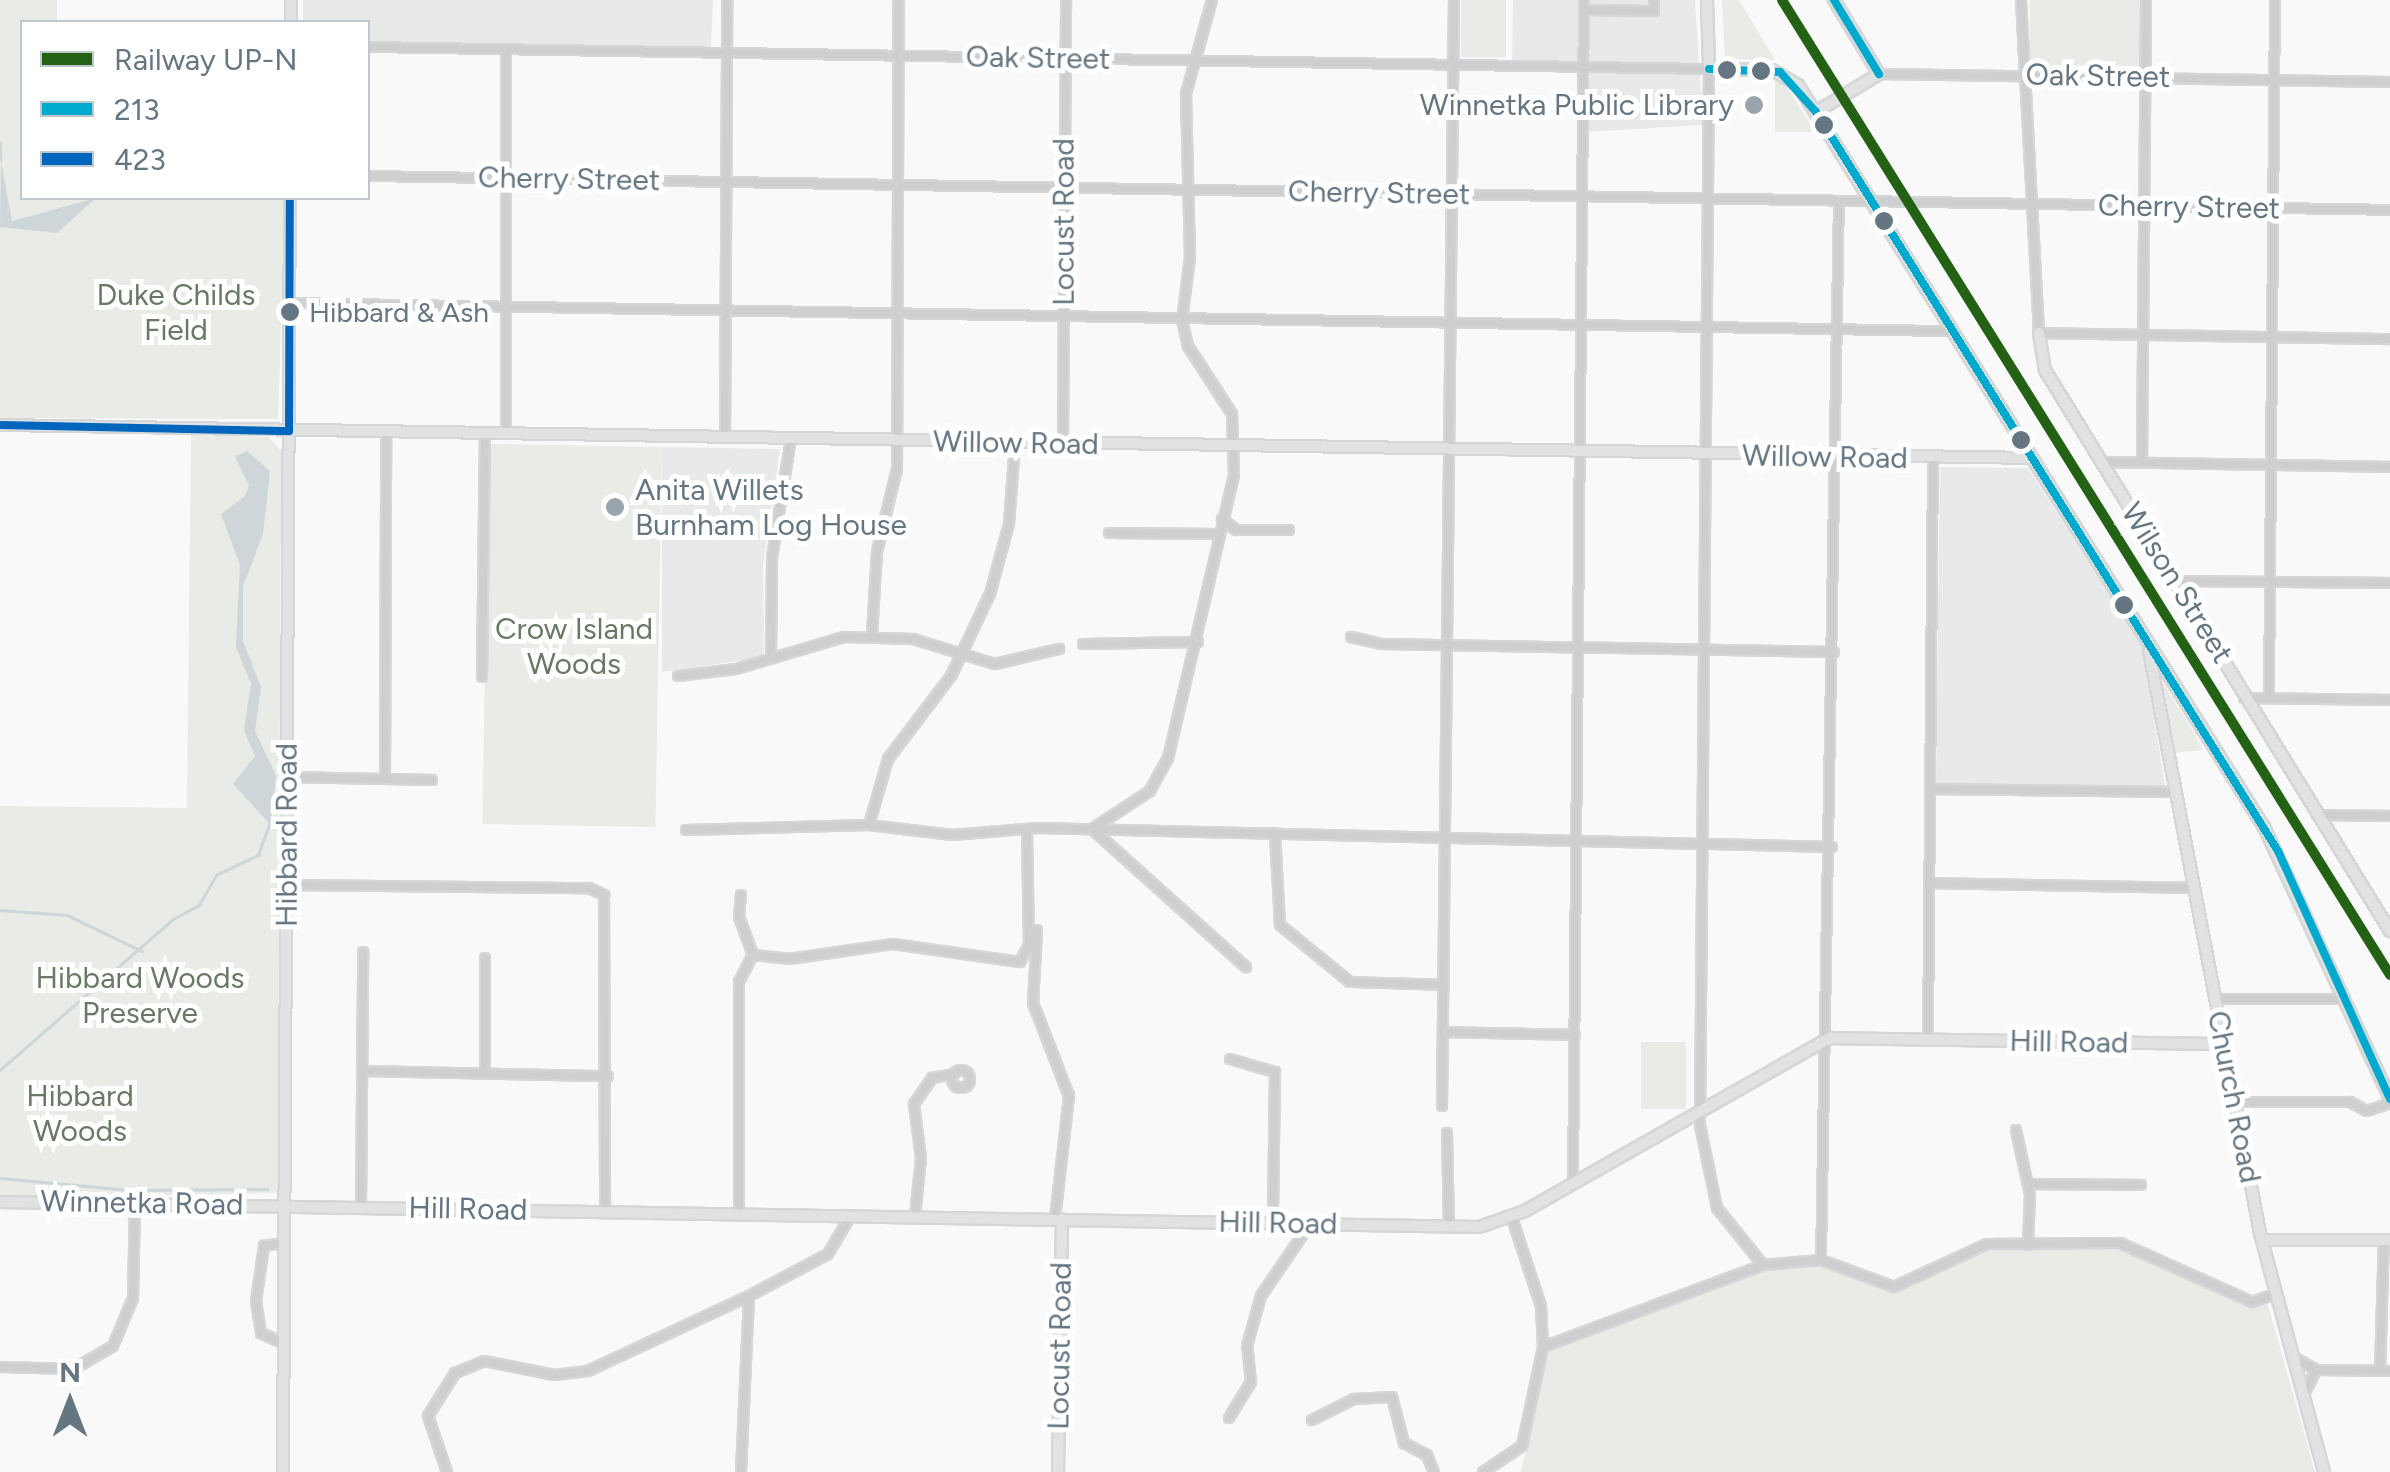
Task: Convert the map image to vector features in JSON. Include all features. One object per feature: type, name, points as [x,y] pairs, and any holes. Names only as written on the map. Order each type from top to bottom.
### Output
[{"type":"street","points":[[726,0],[726,438]]},
{"type":"street","points":[[872,635],[874,571],[898,441],[899,0]]},
{"type":"street","name":"Locust Road","points":[[1064,444],[1066,0]]},
{"type":"street","points":[[1092,829],[1150,791],[1183,716],[1216,534],[1237,447],[1227,400],[1188,346],[1182,320],[1191,61],[1212,0]]},
{"type":"street","points":[[1442,1106],[1454,0]]},
{"type":"street","points":[[1574,1184],[1584,5],[1654,11],[1654,0]]},
{"type":"street","points":[[1707,0],[1712,199],[1701,1112],[1717,1208],[1763,1266]]},
{"type":"street","points":[[1816,112],[1879,74],[1834,0]]},
{"type":"street","points":[[2021,0],[2039,333],[2390,339]]},
{"type":"street","points":[[2142,463],[2146,0]]},
{"type":"street","points":[[2269,698],[2275,0]]},
{"type":"street","name":"Oak Street","points":[[370,47],[1708,70]]},
{"type":"street","points":[[506,49],[506,434]]},
{"type":"street","points":[[1708,70],[1780,72],[1816,112],[2278,851],[2390,1101],[2368,1111],[2350,1102],[2234,1102]]},
{"type":"street","name":"Oak Street","points":[[1879,74],[2390,82]]},
{"type":"street","name":"Cherry Street","points":[[370,176],[2390,210]]},
{"type":"street","name":"Hibbard Road","points":[[283,1472],[290,200]]},
{"type":"street","points":[[1822,1260],[1830,1038],[1838,202]]},
{"type":"street","points":[[289,303],[1951,331]]},
{"type":"street","name":"Wilson Street","points":[[2039,333],[2045,370],[2390,931]]},
{"type":"street","name":"Willow Road","points":[[0,425],[1837,458],[2031,458]]},
{"type":"street","points":[[385,778],[386,432]]},
{"type":"street","points":[[482,677],[486,434]]},
{"type":"street","points":[[772,658],[772,557],[792,440]]},
{"type":"street","points":[[869,826],[888,759],[963,654],[1005,547],[1015,443]]},
{"type":"street","points":[[1928,1040],[1933,459]]},
{"type":"street","points":[[2103,462],[2390,467]]},
{"type":"street","points":[[1222,519],[1236,530],[1289,530]]},
{"type":"street","points":[[1109,533],[1216,534]]},
{"type":"street","points":[[2177,581],[2390,583]]},
{"type":"street","points":[[678,676],[872,635],[1010,664],[1059,649]]},
{"type":"street","points":[[1351,636],[1447,646],[1834,652]]},
{"type":"street","points":[[1084,644],[1198,642]]},
{"type":"street","name":"Church Road","points":[[2148,645],[2262,1240],[2323,1466]]},
{"type":"street","name":"Church Road","points":[[2160,719],[2162,667]]},
{"type":"street","points":[[2244,698],[2390,700]]},
{"type":"street","points":[[287,777],[432,780]]},
{"type":"street","points":[[1930,789],[2174,792]]},
{"type":"street","points":[[2317,815],[2390,816]]},
{"type":"street","points":[[686,830],[869,826],[952,836],[1092,829],[1832,847]]},
{"type":"street","points":[[1092,829],[1246,967]]},
{"type":"street","points":[[753,955],[788,959],[893,944],[1020,962],[1029,944],[1027,831]]},
{"type":"street","points":[[1275,833],[1280,924],[1350,982],[1444,985]]},
{"type":"street","points":[[1929,883],[2192,888]]},
{"type":"street","points":[[287,885],[589,888],[609,905],[605,1211]]},
{"type":"street","points":[[739,1213],[739,982],[753,955],[739,917],[741,895]]},
{"type":"street","points":[[1037,930],[1032,1003],[1069,1096],[1058,1219]]},
{"type":"street","points":[[361,1206],[363,952]]},
{"type":"street","points":[[485,958],[485,1074]]},
{"type":"street","points":[[2215,998],[2344,999]]},
{"type":"street","points":[[1443,1032],[1575,1035]]},
{"type":"street","name":"Hill Road","points":[[284,1205],[1449,1226],[1512,1218],[1830,1038],[2224,1044]]},
{"type":"street","points":[[1230,1058],[1275,1072],[1274,1224]]},
{"type":"street","points":[[362,1071],[608,1076]]},
{"type":"street","points":[[915,1216],[921,1158],[914,1104],[932,1078],[954,1074]]},
{"type":"street","points":[[2016,1130],[2028,1184],[2028,1245]]},
{"type":"street","points":[[1446,1133],[1449,1226]]},
{"type":"street","points":[[2028,1184],[2141,1185]]},
{"type":"street","name":"Winnetka Road","points":[[0,1202],[284,1205]]},
{"type":"street","points":[[0,1367],[74,1369],[113,1346],[134,1298],[135,1204]]},
{"type":"street","points":[[448,1472],[428,1416],[455,1372],[484,1361],[555,1375],[588,1371],[750,1296],[828,1254],[851,1215]]},
{"type":"street","points":[[1483,1472],[1522,1446],[1543,1347],[1541,1306],[1512,1218]]},
{"type":"street","name":"Locust Road","points":[[1058,1219],[1058,1472]]},
{"type":"street","points":[[1229,1418],[1252,1382],[1247,1346],[1261,1296],[1310,1224]]},
{"type":"street","points":[[2262,1240],[2387,1240],[2385,1371],[2316,1370],[2291,1355]]},
{"type":"street","points":[[283,1342],[262,1333],[256,1302],[261,1253],[284,1243]]},
{"type":"street","points":[[1543,1347],[1763,1266],[1822,1260],[1894,1287],[1964,1248],[2120,1243],[2252,1302],[2275,1294]]},
{"type":"street","points":[[741,1472],[750,1296]]},
{"type":"street","points":[[2303,1396],[2316,1370]]},
{"type":"street","points":[[1312,1420],[1354,1399],[1392,1396],[1404,1443],[1427,1455],[1434,1472]]},
{"type":"street","points":[[2323,1466],[2333,1472]]},
{"type":"shaded area","points":[[303,0],[713,0],[711,48],[370,42],[370,20],[303,20]]},
{"type":"shaded area","points":[[1513,0],[1695,0],[1703,125],[1583,132],[1583,68],[1512,66]]},
{"type":"shaded area","points":[[1,162],[12,221],[94,200],[57,233],[0,227]]},
{"type":"shaded area","points":[[662,447],[780,449],[763,565],[764,657],[662,672]]},
{"type":"shaded area","points":[[247,451],[270,471],[263,534],[243,586],[243,641],[261,687],[255,731],[276,776],[271,825],[233,784],[255,756],[244,730],[251,684],[236,647],[240,565],[221,514],[245,496],[249,485],[235,457]]},
{"type":"shaded area","points":[[1940,467],[2028,468],[2143,648],[2165,786],[1936,785]]},
{"type":"green space","name":"Duke Childs Field","points":[[0,0],[57,0],[57,20],[20,20],[20,200],[285,200],[278,419],[0,418]]},
{"type":"green space","points":[[1461,0],[1506,0],[1506,57],[1461,57]]},
{"type":"green space","points":[[1722,0],[1739,0],[1775,60],[1725,59]]},
{"type":"green space","points":[[2030,0],[2142,0],[2142,66],[2030,66]]},
{"type":"green space","points":[[1775,80],[1790,91],[1815,132],[1775,132]]},
{"type":"green space","name":"Hibbard Woods","points":[[191,435],[269,437],[281,451],[278,1193],[0,1198],[0,806],[187,808]]},
{"type":"green space","name":"Crow Island Woods","points":[[489,444],[662,447],[655,827],[482,824]]},
{"type":"green space","points":[[2162,681],[2204,750],[2172,753]]},
{"type":"green space","points":[[1641,1042],[1686,1042],[1686,1109],[1641,1109]]},
{"type":"green space","points":[[1978,1248],[2127,1248],[2253,1305],[2267,1302],[2315,1472],[1521,1472],[1549,1347],[1763,1269],[1822,1263],[1893,1291]]},
{"type":"waterway","points":[[0,142],[1,160]]},
{"type":"waterway","points":[[0,1070],[173,919],[199,905],[216,875],[258,855],[270,822]]},
{"type":"waterway","points":[[0,910],[67,915],[142,951]]},
{"type":"waterway","points":[[0,1178],[129,1190],[267,1189]]},
{"type":"rail line","name":"UP-N","points":[[1782,0],[2390,975]]},
{"type":"transit line","name":"213","points":[[1834,0],[1879,74]]},
{"type":"transit line","name":"213","points":[[1709,69],[1780,72],[1816,112],[2278,851],[2390,1099]]},
{"type":"transit line","name":"423","points":[[0,425],[289,431],[290,200]]},
{"type":"place","name":"Winnetka Public Library","points":[[1754,105]]},
{"type":"place","name":"Hibbard & Ash","points":[[290,312]]},
{"type":"place","name":"Anita Willets Burnham Log House","points":[[615,507]]},
{"type":"park label","name":"Hibbard Woods Preserve","points":[[140,995]]}]
